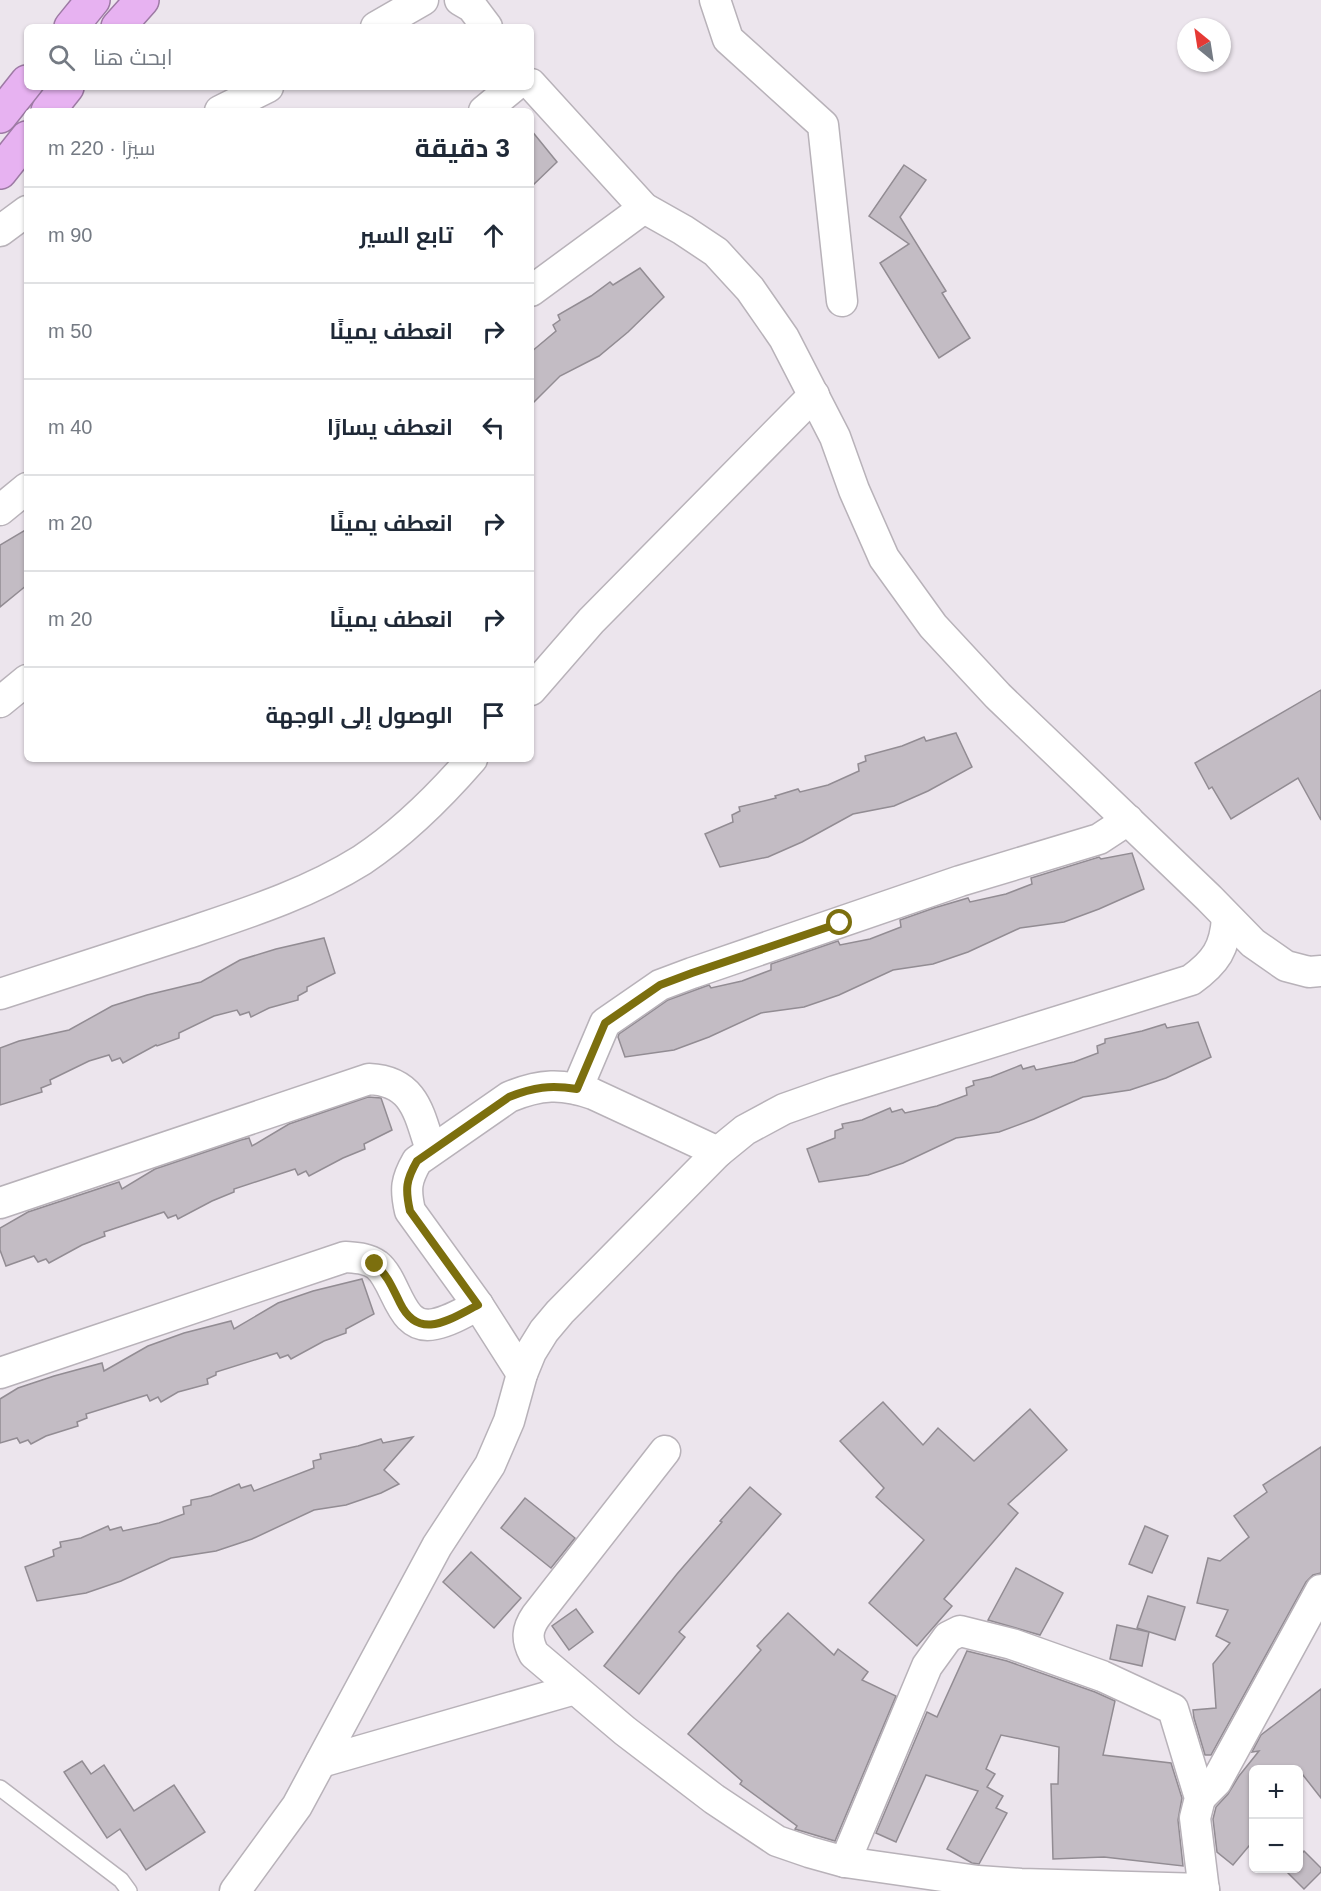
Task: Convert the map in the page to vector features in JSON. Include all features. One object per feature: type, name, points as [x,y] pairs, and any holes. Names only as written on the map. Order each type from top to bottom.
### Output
[{"type":"highway","points":[[74,24],[93,0]]},
{"type":"highway","points":[[121,24],[142,0]]},
{"type":"highway","points":[[0,116],[24,86]]},
{"type":"highway","points":[[50,108],[65,90]]},
{"type":"highway","points":[[0,172],[24,142]]},
{"type":"street","points":[[381,24],[423,0]]},
{"type":"street","points":[[715,0],[728,39],[823,125],[842,301]]},
{"type":"street","points":[[534,87],[644,208],[716,252],[743,281],[784,338],[814,394],[835,437],[854,490],[884,558],[933,626],[998,696],[1253,944],[1286,966],[1309,972],[1321,971]]},
{"type":"street","points":[[226,108],[262,90]]},
{"type":"street","points":[[488,108],[509,90]]},
{"type":"street","points":[[534,289],[644,208]]},
{"type":"street","points":[[0,231],[24,213]]},
{"type":"street","points":[[534,687],[591,621],[814,394]]},
{"type":"street","points":[[0,510],[24,490]]},
{"type":"street","points":[[0,702],[24,682]]},
{"type":"street","points":[[0,994],[274,904],[320,884],[362,859],[402,830],[439,797],[469,762]]},
{"type":"street","points":[[577,1089],[605,1023],[660,985],[960,881],[1100,839],[1128,820]]},
{"type":"street","points":[[235,1891],[297,1806],[437,1546],[495,1454],[509,1421],[522,1374],[531,1352],[544,1331],[718,1152],[745,1130],[784,1109],[1191,980],[1207,969],[1218,954],[1226,937],[1227,918]]},
{"type":"street","points":[[0,1203],[369,1079],[389,1081],[406,1091],[414,1102],[432,1150]]},
{"type":"street","points":[[522,1374],[478,1305],[410,1211],[406,1193],[408,1176],[417,1161],[509,1097],[542,1086],[560,1086],[593,1094],[718,1152]]},
{"type":"street","points":[[0,1373],[345,1257],[361,1258],[375,1264],[386,1274],[406,1315],[418,1323],[433,1325],[447,1321],[478,1305]]},
{"type":"street","points":[[665,1451],[530,1624],[529,1644],[534,1654],[634,1738],[742,1819],[777,1841],[845,1862],[978,1881],[1204,1890],[1195,1818],[1200,1797],[1173,1709],[1102,1676],[1012,1644],[960,1631],[948,1637],[927,1666],[845,1862]]},
{"type":"street","points":[[1200,1797],[1216,1782],[1321,1590]]},
{"type":"street","points":[[321,1762],[575,1689]]},
{"type":"lane","points":[[0,1788],[121,1880],[129,1891]]},
{"type":"building","points":[[534,134],[557,162],[534,184]]},
{"type":"building","points":[[904,165],[926,180],[900,217],[946,291],[942,293],[970,338],[939,358],[880,263],[909,244],[869,216]]},
{"type":"building","points":[[640,268],[664,297],[599,356],[560,376],[534,402],[534,349],[556,331],[553,325],[560,320],[558,315],[610,282],[613,285]]},
{"type":"building","points":[[24,531],[24,587],[0,607],[0,545]]},
{"type":"building","points":[[1321,690],[1321,820],[1298,778],[1231,819],[1212,787],[1209,789],[1195,763]]},
{"type":"building","points":[[956,733],[972,767],[894,806],[853,814],[802,842],[768,857],[720,867],[705,834],[733,822],[732,815],[740,811],[739,807],[776,798],[775,796],[798,789],[800,792],[828,785],[859,771],[858,764],[866,761],[865,756],[902,746],[924,737],[926,741]]},
{"type":"building","points":[[1132,853],[1144,889],[1099,909],[1064,922],[1020,928],[968,952],[933,964],[893,970],[839,995],[804,1007],[761,1013],[674,1050],[625,1057],[619,1034],[668,1000],[709,985],[711,988],[742,981],[771,970],[771,964],[838,941],[840,945],[870,939],[901,927],[900,920],[934,908],[968,898],[970,902],[1006,894],[1032,884],[1031,878],[1099,857],[1101,859]]},
{"type":"building","points":[[324,938],[335,973],[307,987],[307,991],[298,996],[298,1000],[269,1008],[251,1017],[249,1012],[240,1015],[237,1010],[214,1016],[179,1033],[179,1038],[156,1045],[123,1063],[120,1058],[112,1061],[109,1055],[89,1061],[50,1080],[51,1084],[41,1088],[42,1092],[0,1105],[0,1048],[19,1041],[69,1030],[112,1006],[201,982],[240,960]]},
{"type":"building","points":[[1198,1022],[1211,1057],[1166,1078],[1130,1090],[1083,1097],[999,1132],[956,1138],[903,1163],[868,1175],[819,1182],[807,1149],[835,1138],[835,1131],[843,1128],[842,1124],[862,1120],[890,1108],[892,1112],[902,1109],[905,1113],[937,1106],[967,1095],[966,1088],[974,1085],[973,1081],[991,1077],[1021,1065],[1023,1069],[1034,1066],[1036,1070],[1074,1062],[1098,1053],[1097,1046],[1105,1043],[1105,1039],[1165,1024],[1167,1028]]},
{"type":"building","points":[[368,1097],[381,1098],[392,1130],[364,1144],[365,1149],[309,1176],[306,1171],[298,1175],[295,1169],[234,1189],[234,1192],[178,1219],[176,1215],[168,1218],[164,1212],[104,1232],[105,1236],[82,1245],[49,1263],[46,1259],[38,1262],[34,1256],[6,1266],[0,1250],[0,1228],[28,1212],[119,1182],[122,1189],[155,1169],[241,1140],[249,1138],[252,1146],[289,1124]]},
{"type":"building","points":[[362,1279],[374,1314],[346,1329],[346,1333],[324,1341],[291,1359],[288,1355],[280,1358],[277,1353],[216,1372],[216,1375],[207,1379],[208,1384],[178,1392],[161,1402],[158,1397],[150,1401],[147,1395],[86,1414],[87,1418],[77,1422],[78,1426],[46,1436],[31,1444],[28,1440],[20,1443],[17,1438],[0,1443],[0,1399],[18,1388],[102,1363],[104,1371],[148,1346],[184,1333],[231,1321],[234,1329],[278,1303],[313,1291]]},
{"type":"building","points":[[883,1402],[923,1445],[938,1428],[974,1461],[1030,1409],[1067,1450],[1008,1504],[1018,1513],[944,1599],[952,1606],[917,1646],[869,1603],[924,1540],[876,1497],[884,1488],[840,1441]]},
{"type":"building","points":[[413,1437],[384,1470],[399,1484],[381,1493],[346,1505],[314,1510],[252,1539],[216,1551],[171,1558],[121,1581],[86,1593],[37,1601],[25,1567],[54,1556],[53,1550],[61,1547],[60,1542],[81,1538],[108,1526],[110,1530],[121,1527],[123,1531],[159,1523],[184,1514],[183,1507],[191,1505],[191,1500],[211,1496],[239,1484],[241,1488],[251,1485],[254,1491],[314,1468],[313,1461],[321,1459],[320,1454],[381,1439],[383,1443]]},
{"type":"building","points":[[1321,1447],[1321,1573],[1313,1575],[1306,1582],[1211,1755],[1205,1755],[1193,1710],[1216,1708],[1213,1664],[1230,1643],[1216,1636],[1228,1610],[1197,1603],[1208,1558],[1220,1561],[1249,1537],[1234,1516],[1267,1492],[1263,1485]]},
{"type":"building","points":[[750,1487],[781,1514],[679,1632],[685,1637],[639,1694],[604,1666]]},
{"type":"building","points":[[525,1498],[575,1538],[551,1568],[501,1528]]},
{"type":"building","points":[[1145,1526],[1168,1536],[1152,1573],[1129,1564]]},
{"type":"building","points":[[471,1552],[521,1598],[494,1628],[443,1582]]},
{"type":"building","points":[[1016,1568],[1063,1593],[1040,1635],[988,1620]]},
{"type":"building","points":[[1148,1596],[1185,1607],[1175,1640],[1137,1628]]},
{"type":"building","points":[[576,1609],[593,1632],[569,1650],[552,1626]]},
{"type":"building","points":[[788,1613],[834,1655],[838,1649],[868,1672],[862,1680],[896,1696],[835,1841],[795,1829],[797,1826],[740,1784],[742,1781],[688,1734],[761,1650],[757,1646]]},
{"type":"building","points":[[1117,1625],[1149,1632],[1142,1666],[1110,1659]]},
{"type":"building","points":[[967,1651],[1007,1661],[1115,1701],[1103,1755],[1171,1763],[1182,1798],[1178,1820],[1183,1866],[1104,1857],[1053,1859],[1051,1784],[1058,1784],[1059,1747],[1001,1735],[986,1769],[995,1774],[987,1787],[1003,1796],[996,1808],[1007,1813],[979,1864],[972,1863],[947,1849],[978,1791],[926,1775],[896,1842],[876,1833],[927,1712],[937,1717]]},
{"type":"building","points":[[1321,1689],[1321,1798],[1303,1775],[1303,1765],[1249,1765],[1249,1846],[1233,1865],[1217,1852],[1213,1819],[1216,1807],[1259,1751],[1252,1752],[1261,1735]]},
{"type":"building","points":[[82,1761],[91,1774],[104,1765],[134,1811],[174,1785],[205,1832],[146,1870],[120,1829],[107,1838],[64,1772]]},
{"type":"building","points":[[1303,1852],[1321,1868],[1321,1872],[1304,1889],[1288,1873],[1303,1873]]},
{"type":"route","points":[[375,1264],[386,1274],[406,1315],[418,1323],[433,1325],[447,1321],[478,1305],[410,1211],[406,1193],[408,1176],[417,1161],[509,1097],[542,1086],[577,1089],[605,1023],[660,985],[840,923]]}]
